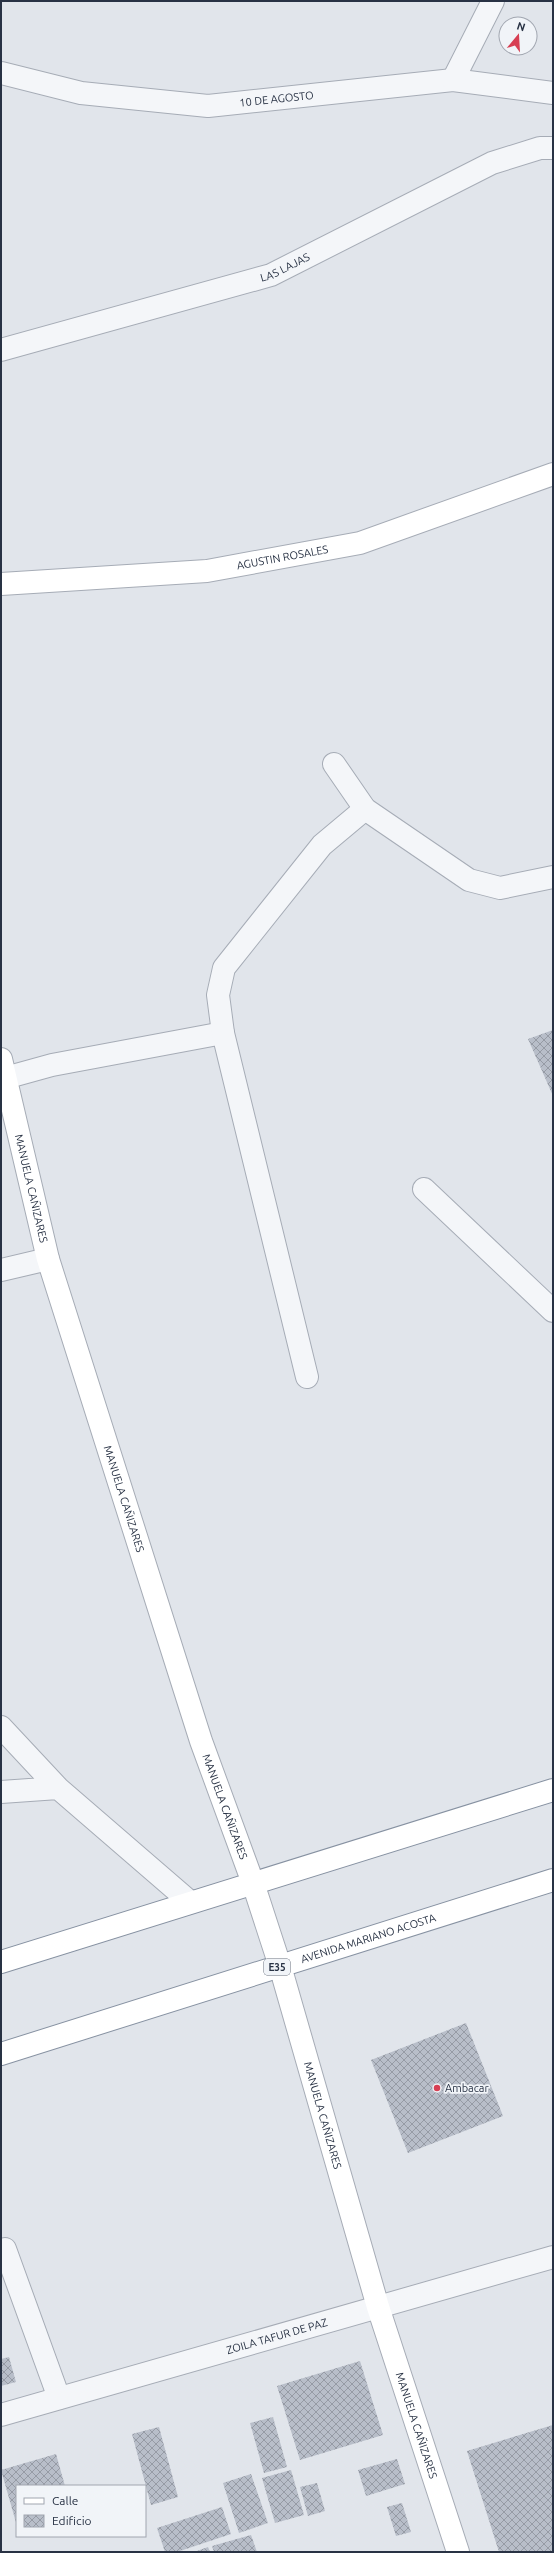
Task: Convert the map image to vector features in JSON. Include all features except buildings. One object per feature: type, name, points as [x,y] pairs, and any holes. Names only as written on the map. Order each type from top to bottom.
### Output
[{"type":"main road","name":"AGUSTIN ROSALES","points":[[1,584],[207,571],[360,543],[553,474]]},
{"type":"main road","name":"MANUELA CAÑIZARES","points":[[3,1069],[48,1259],[201,1741],[253,1883],[280,1966],[378,2307],[458,2552]]},
{"type":"main road","points":[[1,1962],[553,1790]]},
{"type":"main road","name":"AVENIDA MARIANO ACOSTA","points":[[1,2054],[553,1880]]},
{"type":"street","points":[[452,80],[493,1]]},
{"type":"street","name":"10 DE AGOSTO","points":[[1,73],[81,93],[208,106],[452,80],[553,93]]},
{"type":"street","name":"LAS LAJAS","points":[[1,350],[271,275],[492,164],[540,148],[553,148]]},
{"type":"street","points":[[334,764],[365,809],[469,880],[500,888],[553,877]]},
{"type":"street","points":[[307,1377],[223,1032],[218,995],[224,968],[322,845],[365,809]]},
{"type":"street","points":[[3,1069],[52,1065],[223,1032]]},
{"type":"street","points":[[424,1189],[553,1311]]},
{"type":"street","points":[[1,1270],[48,1259]]},
{"type":"street","points":[[1,1727],[58,1788],[190,1902]]},
{"type":"street","points":[[1,1792],[58,1788]]},
{"type":"street","points":[[5,2248],[59,2398]]},
{"type":"street","name":"ZOILA TAFUR DE PAZ","points":[[1,2415],[553,2257]]},
{"type":"place","name":"Ambacar","points":[[437,2088]]}]
